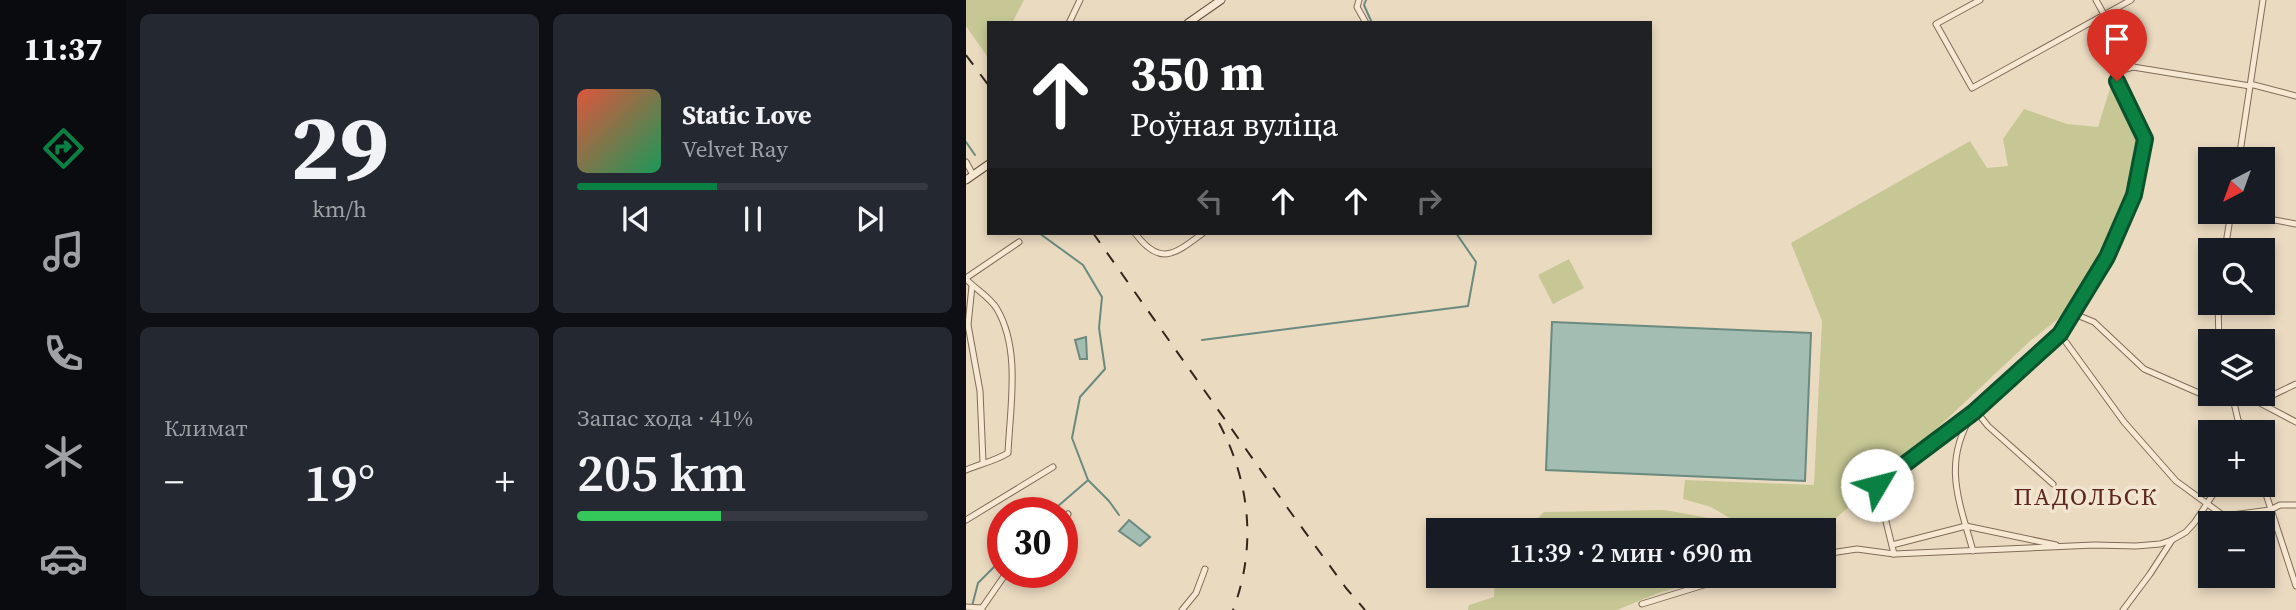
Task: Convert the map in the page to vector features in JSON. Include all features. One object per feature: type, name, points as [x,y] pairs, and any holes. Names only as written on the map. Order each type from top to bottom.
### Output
[{"type":"main road","points":[[1191,21],[1221,0]]},
{"type":"main road","points":[[970,178],[987,165]]},
{"type":"street","points":[[1070,21],[1080,0]]},
{"type":"street","points":[[1359,0],[1357,7],[1365,21]]},
{"type":"street","points":[[1980,0],[1936,24],[1972,88],[2131,0]]},
{"type":"street","points":[[2096,0],[2133,67]]},
{"type":"street","points":[[2241,147],[2263,0]]},
{"type":"street","points":[[1894,554],[1877,485],[1974,412],[2060,334],[2107,257],[2134,195],[2145,139],[2117,81],[2122,70],[2133,67],[2250,85],[2296,96]]},
{"type":"street","points":[[966,162],[970,178]]},
{"type":"street","points":[[2275,220],[2296,224]]},
{"type":"street","points":[[1136,235],[1144,246],[1163,254],[1178,252],[1200,235]]},
{"type":"street","points":[[966,470],[1008,453],[1012,375],[1006,331],[996,308],[966,278],[1019,242]]},
{"type":"street","points":[[972,286],[968,303],[968,325],[980,391],[984,462]]},
{"type":"street","points":[[2072,313],[2094,322],[2144,369],[2198,393]]},
{"type":"street","points":[[2060,334],[2124,422],[2176,481],[2224,516],[2270,510],[2280,505],[2296,505]]},
{"type":"street","points":[[2275,394],[2296,384]]},
{"type":"street","points":[[2235,406],[2238,420]]},
{"type":"street","points":[[2266,406],[2296,422]]},
{"type":"street","points":[[1980,407],[1980,416],[1988,426],[2053,484]]},
{"type":"street","points":[[1973,551],[1956,489],[1956,458],[1961,433],[1974,412]]},
{"type":"street","points":[[966,520],[1053,467]]},
{"type":"street","points":[[2123,610],[2172,540],[2191,527],[2212,497]]},
{"type":"street","points":[[2266,497],[2296,586]]},
{"type":"street","points":[[1892,545],[1966,526],[2064,546]]},
{"type":"street","points":[[1836,552],[1857,549],[1894,554],[2064,546],[2136,546],[2172,540]]},
{"type":"street","points":[[1182,610],[1196,593],[1205,569]]},
{"type":"street","points":[[967,606],[982,609],[996,588]]},
{"type":"street","points":[[1642,604],[1694,588]]},
{"type":"green space","points":[[966,0],[1024,0],[1013,21],[987,21],[987,56],[966,26]]},
{"type":"green space","points":[[2112,82],[2139,141],[2123,206],[2096,265],[2063,315],[2030,341],[1900,463],[1836,518],[1730,518],[1711,507],[1683,499],[1685,480],[1814,485],[1822,321],[1791,243],[1970,141],[1987,168],[2008,166],[2003,139],[2024,109],[2067,124],[2098,127]]},
{"type":"green space","points":[[1569,259],[1584,288],[1553,304],[1538,275]]},
{"type":"green space","points":[[1664,510],[1709,518],[1538,518],[1544,512]]},
{"type":"green space","points":[[1494,588],[1676,588],[1617,610],[1468,610],[1469,605],[1494,597]]},
{"type":"shaded area","points":[[1552,322],[1811,333],[1805,481],[1546,470]]},
{"type":"shaded area","points":[[1086,337],[1087,359],[1080,359],[1075,340]]},
{"type":"shaded area","points":[[1129,520],[1150,537],[1140,546],[1119,531]]},
{"type":"waterway","points":[[1366,0],[1364,5],[1371,21]]},
{"type":"waterway","points":[[966,142],[975,155]]},
{"type":"waterway","points":[[1042,235],[1083,265],[1102,297],[1099,328],[1105,369],[1080,397],[1072,438],[1088,480],[1119,515]]},
{"type":"waterway","points":[[1202,340],[1468,306],[1476,262],[1457,235]]},
{"type":"waterway","points":[[1068,497],[1087,481]]},
{"type":"waterway","points":[[971,610],[978,583],[987,574]]},
{"type":"railway","points":[[966,55],[987,83]]},
{"type":"railway","points":[[1094,235],[1289,510],[1365,610]]},
{"type":"railway","points":[[1219,423],[1238,468],[1247,515],[1245,562],[1233,610]]},
{"type":"district","name":"ПАДОЛЬСК","points":[[2086,497]]},
{"type":"route","points":[[1877,485],[1974,412],[2060,334],[2107,257],[2134,195],[2145,139],[2117,81]]}]
